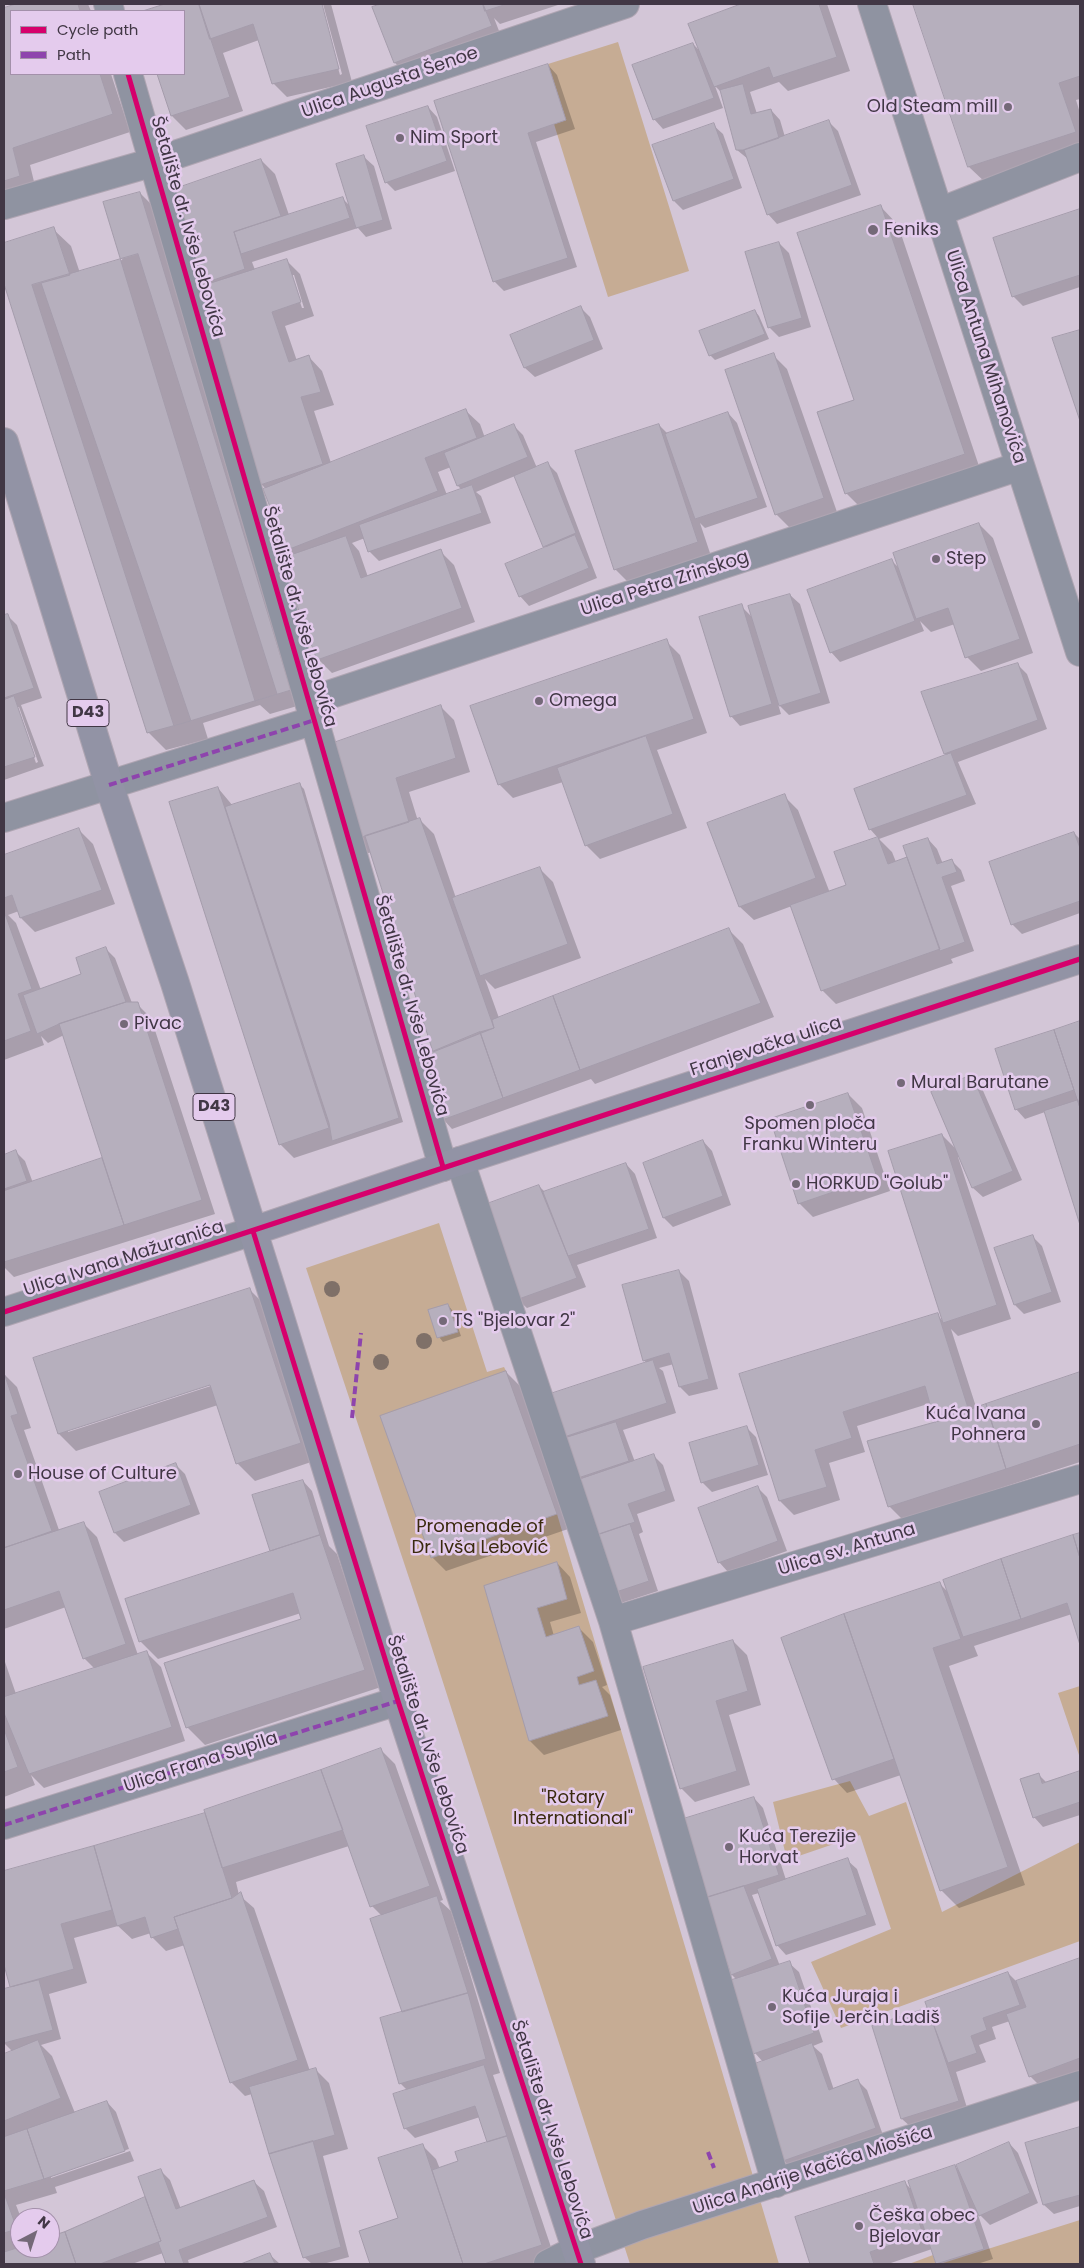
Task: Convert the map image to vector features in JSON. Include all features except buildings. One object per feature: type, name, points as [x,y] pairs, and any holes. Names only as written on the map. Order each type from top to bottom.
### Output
[{"type":"main road","name":"Šetalište dr. Ivše Lebovića","points":[[4,442],[109,785],[175,983],[254,1231],[398,1701],[578,2257]]},
{"type":"main road","name":"Franjevačka ulica","points":[[254,1231],[452,1164],[1080,959]]},
{"type":"street","name":"Ulica Augusta Šenoe","points":[[4,205],[154,162],[625,4]]},
{"type":"street","name":"Ulica Antuna Mihanovića","points":[[872,4],[1080,652]]},
{"type":"street","name":"Šetalište dr. Ivše Lebovića","points":[[128,75],[312,711],[452,1164],[613,1621],[776,2183]]},
{"type":"street","points":[[938,212],[1080,157]]},
{"type":"street","name":"Ulica Petra Zrinskog","points":[[109,785],[312,711],[1020,466]]},
{"type":"street","points":[[4,818],[109,785]]},
{"type":"street","name":"Ulica Ivana Mažuranića","points":[[4,1312],[254,1231]]},
{"type":"street","name":"Ulica sv. Antuna","points":[[613,1621],[1080,1479]]},
{"type":"street","name":"Ulica Frana Supila","points":[[4,1825],[398,1701]]},
{"type":"street","name":"Ulica Andrije Kačića Miošića","points":[[548,2264],[578,2257],[642,2225],[1080,2085]]},
{"type":"green space","points":[[618,42],[689,271],[608,297],[554,124],[566,120],[548,64]]},
{"type":"green space","name":"Promenade of Dr. Ivša Lebović","points":[[439,1223],[487,1372],[504,1367],[506,1371],[557,1514],[779,2264],[630,2264],[422,1617],[306,1268]]},
{"type":"green space","points":[[1080,1686],[1080,1758],[1058,1693]]},
{"type":"green space","points":[[850,1781],[869,1816],[906,1802],[942,1912],[1080,1842],[1080,1941],[841,2028],[811,1962],[891,1929],[860,1835],[787,1860],[773,1802]]},
{"type":"green space","points":[[1080,2220],[1080,2264],[940,2264]]},
{"type":"green space","points":[[933,2255],[936,2264],[909,2264]]},
{"type":"marked path","points":[[109,785],[315,720]]},
{"type":"marked path","points":[[352,1418],[361,1333]]},
{"type":"marked path","points":[[4,1825],[398,1701]]},
{"type":"marked path","points":[[708,2152],[714,2168]]},
{"type":"cycle path","points":[[128,75],[443,1167]]},
{"type":"cycle path","points":[[4,1312],[1080,959]]},
{"type":"cycle path","points":[[253,1231],[398,1701],[581,2264]]},
{"type":"place","name":"Old Steam mill","points":[[1008,107]]},
{"type":"place","name":"Nim Sport","points":[[400,138]]},
{"type":"place","name":"Feniks","points":[[873,230]]},
{"type":"place","name":"Step","points":[[936,559]]},
{"type":"place","name":"Omega","points":[[539,701]]},
{"type":"place","name":"Pivac","points":[[124,1024]]},
{"type":"place","name":"Mural Barutane","points":[[901,1083]]},
{"type":"place","name":"Spomen ploča Franku Winteru","points":[[810,1105]]},
{"type":"place","name":"HORKUD \"Golub\"","points":[[796,1184]]},
{"type":"place","name":"TS \"Bjelovar 2\"","points":[[443,1321]]},
{"type":"place","name":"Kuća Ivana Pohnera","points":[[1036,1424]]},
{"type":"place","name":"House of Culture","points":[[18,1474]]},
{"type":"place","name":"Kuća Terezije Horvat","points":[[729,1847]]},
{"type":"place","name":"Kuća Juraja i Sofije Jerčin Ladiš","points":[[772,2007]]},
{"type":"place","name":"Češka obec Bjelovar","points":[[859,2226]]},
{"type":"park label","name":"\"Rotary International\"","points":[[573,1808]]}]
